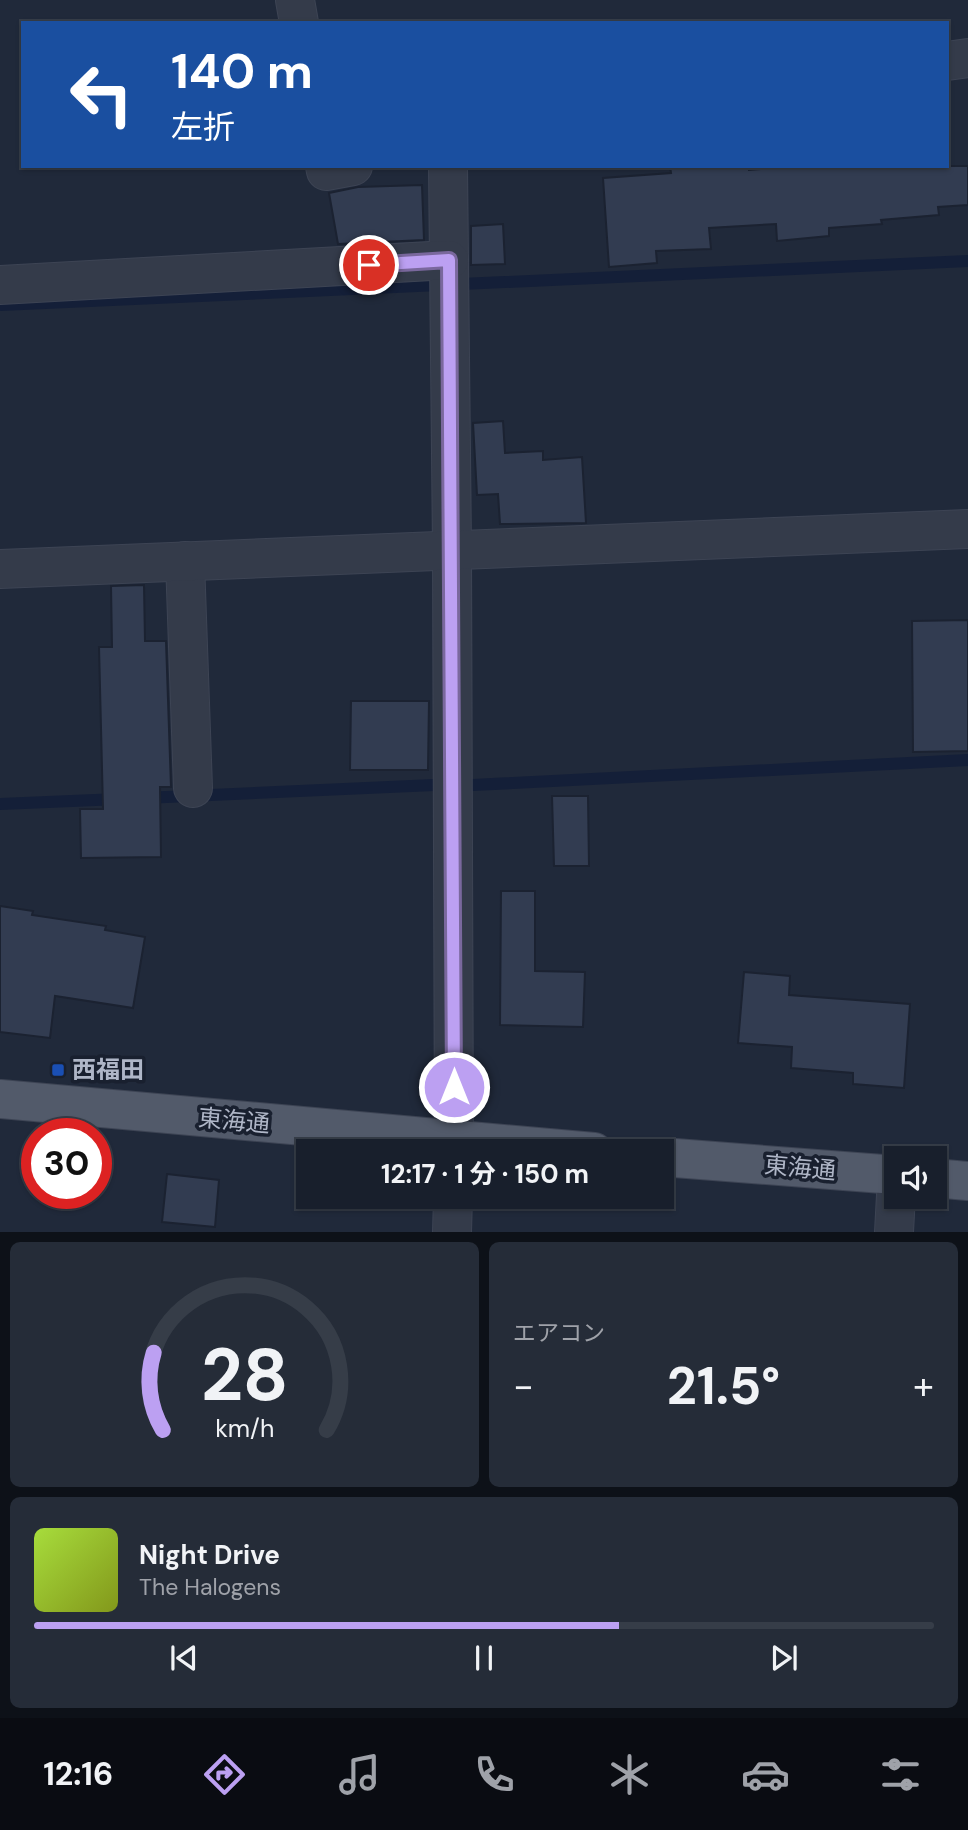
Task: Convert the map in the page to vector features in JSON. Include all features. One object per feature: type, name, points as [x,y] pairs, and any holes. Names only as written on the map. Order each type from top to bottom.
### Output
[{"type":"main road","name":"東海通","points":[[0,1099],[386,1139]]},
{"type":"main road","name":"東海通","points":[[674,1158],[884,1174]]},
{"type":"main road","points":[[947,1179],[968,1181]]},
{"type":"street","points":[[295,0],[299,21]]},
{"type":"street","points":[[949,61],[968,58]]},
{"type":"street","points":[[325,168],[326,172],[344,168]]},
{"type":"street","points":[[448,168],[454,1139]]},
{"type":"street","points":[[0,285],[449,277]]},
{"type":"street","points":[[0,569],[968,529]]},
{"type":"street","points":[[185,561],[193,788]]},
{"type":"street","points":[[452,1231],[453,1209]]},
{"type":"street","points":[[894,1231],[895,1209]]},
{"type":"building","points":[[968,166],[968,205],[938,207],[939,215],[881,220],[882,224],[829,228],[829,236],[777,241],[776,224],[709,228],[711,249],[656,251],[657,263],[609,267],[603,178],[671,173],[670,168],[749,170]]},
{"type":"building","points":[[422,185],[424,240],[338,244],[329,193],[358,187]]},
{"type":"building","points":[[503,224],[505,264],[471,265],[471,226]]},
{"type":"building","points":[[503,421],[505,453],[543,451],[543,460],[582,457],[586,523],[500,524],[498,494],[477,495],[473,423]]},
{"type":"building","points":[[144,585],[145,641],[166,641],[171,787],[160,787],[161,857],[81,858],[80,809],[103,809],[99,647],[112,647],[111,586]]},
{"type":"building","points":[[968,620],[968,751],[913,752],[912,621]]},
{"type":"building","points":[[351,701],[429,701],[428,770],[350,770]]},
{"type":"building","points":[[552,796],[588,796],[589,866],[554,866]]},
{"type":"building","points":[[501,891],[535,891],[535,971],[585,972],[583,1027],[500,1025]]},
{"type":"building","points":[[0,906],[33,911],[32,915],[106,926],[105,930],[145,937],[133,1008],[55,996],[50,1038],[0,1032]]},
{"type":"building","points":[[744,972],[790,976],[789,995],[910,1004],[904,1088],[853,1084],[853,1073],[791,1068],[792,1047],[738,1043]]},
{"type":"building","points":[[167,1174],[219,1180],[215,1227],[162,1222]]},
{"type":"waterway","points":[[1,305],[968,261]]},
{"type":"waterway","points":[[473,785],[968,760]]},
{"type":"waterway","points":[[144,798],[434,785]]},
{"type":"waterway","points":[[0,804],[119,799]]},
{"type":"place","name":"西福田","points":[[58,1070]]},
{"type":"route","points":[[369,265],[449,260],[454,1087]]}]
